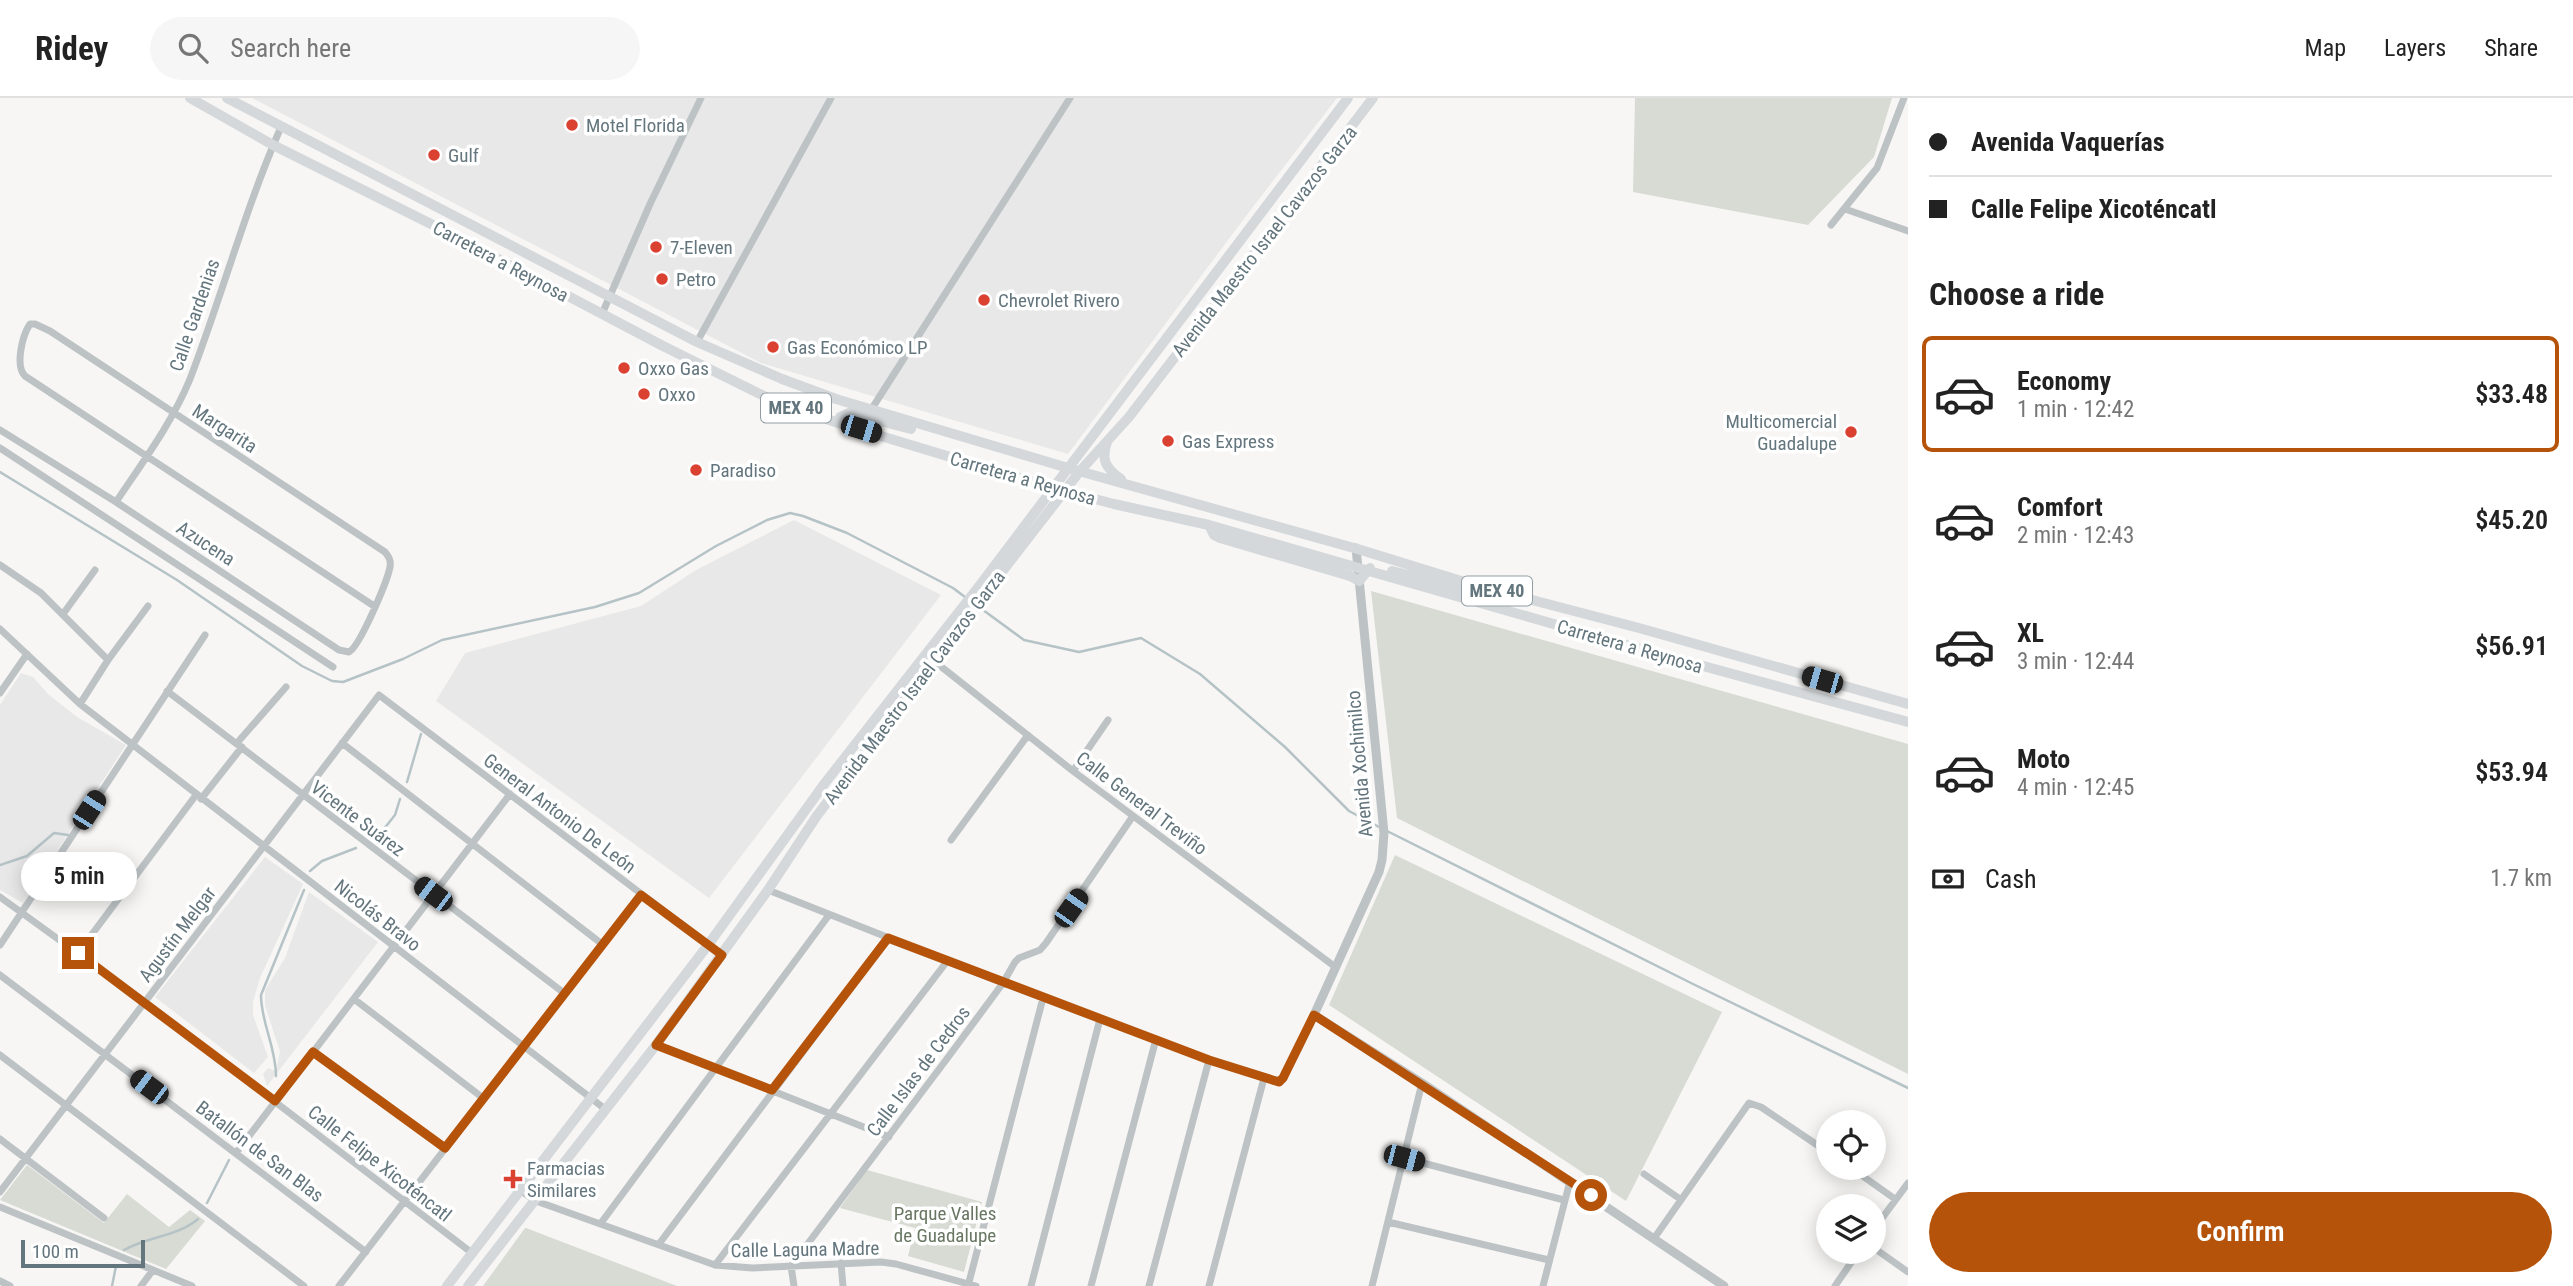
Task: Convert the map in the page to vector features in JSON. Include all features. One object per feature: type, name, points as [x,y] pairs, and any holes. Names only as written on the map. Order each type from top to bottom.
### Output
[{"type":"main road","name":"Carretera a Reynosa","points":[[190,98],[273,145],[752,390],[838,423],[1053,488],[1209,525],[1643,650],[1908,722]]},
{"type":"main road","name":"Carretera a Reynosa","points":[[227,98],[698,342],[782,379],[871,410],[1019,454],[1356,548],[1471,584],[1908,704]]},
{"type":"main road","name":"Avenida Maestro Israel Cavazos Garza","points":[[447,1286],[708,945],[825,783],[964,614],[1053,488],[1348,98]]},
{"type":"main road","name":"Avenida Maestro Israel Cavazos Garza","points":[[984,587],[1129,416],[1373,98]]},
{"type":"main road","points":[[838,423],[845,414],[854,414],[996,453],[1019,454]]},
{"type":"main road","points":[[1107,442],[1105,464],[1112,473],[1126,482]]},
{"type":"main road","points":[[1209,525],[1214,535],[1220,538],[1350,576],[1359,581],[1362,569],[1373,567],[1456,587],[1471,584]]},
{"type":"main road","name":"Avenida Maestro Israel Cavazos Garza","points":[[468,1286],[656,1045],[768,890],[816,817],[934,661],[964,614]]},
{"type":"street","points":[[602,314],[701,98]]},
{"type":"street","points":[[698,342],[831,98]]},
{"type":"street","points":[[871,410],[1070,98]]},
{"type":"street","points":[[1831,225],[1877,167],[1904,98]]},
{"type":"street","name":"Calle Gardenias","points":[[116,502],[174,414],[189,380],[253,192],[281,127]]},
{"type":"street","points":[[1845,209],[1908,231]]},
{"type":"street","name":"Margarita","points":[[20,364],[25,332],[32,323],[50,331],[378,546],[389,555],[390,568]]},
{"type":"street","name":"Azucena","points":[[20,364],[21,372],[25,376],[374,606]]},
{"type":"street","name":"Azucena","points":[[0,430],[116,502],[339,650],[352,651],[390,568]]},
{"type":"street","points":[[0,448],[333,667]]},
{"type":"street","points":[[41,475],[50,461]]},
{"type":"street","points":[[1356,548],[1362,569]]},
{"type":"street","points":[[0,565],[41,593],[108,660]]},
{"type":"street","points":[[63,614],[95,570]]},
{"type":"street","name":"Avenida Xochimilco","points":[[1264,1078],[1281,1080],[1314,1015],[1379,872],[1383,851],[1380,796],[1359,581]]},
{"type":"street","points":[[80,704],[148,606]]},
{"type":"street","name":"Nicolás Bravo","points":[[0,629],[80,704],[605,1109]]},
{"type":"street","points":[[0,945],[205,635]]},
{"type":"street","points":[[306,648],[316,635]]},
{"type":"street","points":[[0,693],[27,654]]},
{"type":"street","name":"Calle General Treviño","points":[[934,661],[1073,771],[1334,966]]},
{"type":"street","points":[[78,953],[286,687]]},
{"type":"street","name":"Vicente Suárez","points":[[167,691],[564,993]]},
{"type":"street","name":"General Antonio De León","points":[[379,695],[722,955]]},
{"type":"street","name":"Agustín Melgar","points":[[0,1192],[379,695]]},
{"type":"street","points":[[1073,771],[1108,720]]},
{"type":"street","points":[[951,840],[1028,735]]},
{"type":"street","points":[[342,743],[602,944]]},
{"type":"street","points":[[236,1153],[510,794]]},
{"type":"street","name":"Calle Islas de Cedros","points":[[791,1266],[1019,958],[1040,950],[1046,943],[1133,816]]},
{"type":"street","points":[[768,890],[1003,983],[1264,1078],[1209,1286]]},
{"type":"street","points":[[339,1286],[641,895]]},
{"type":"street","name":"Calle Felipe Xicoténcatl","points":[[0,897],[145,1002],[472,1253]]},
{"type":"street","points":[[600,1223],[829,915]]},
{"type":"street","points":[[659,1244],[888,938]]},
{"type":"street","points":[[715,1265],[948,960]]},
{"type":"street","name":"Batallón de San Blas","points":[[0,975],[366,1252]]},
{"type":"street","points":[[971,1285],[1043,998]]},
{"type":"street","points":[[354,999],[483,1098]]},
{"type":"street","points":[[1314,1015],[1655,1237],[1724,1286]]},
{"type":"street","points":[[1031,1286],[1100,1018]]},
{"type":"street","points":[[1091,1286],[1156,1039]]},
{"type":"street","points":[[656,1045],[888,1137]]},
{"type":"street","points":[[313,1052],[445,1148]]},
{"type":"street","points":[[0,1055],[304,1286]]},
{"type":"street","points":[[1149,1286],[1209,1060]]},
{"type":"street","points":[[1372,1286],[1422,1083]]},
{"type":"street","points":[[1655,1237],[1749,1103],[1761,1107],[1816,1144]]},
{"type":"street","points":[[0,1139],[104,1218]]},
{"type":"street","points":[[1404,1158],[1564,1200]]},
{"type":"street","points":[[1644,1174],[1680,1199]]},
{"type":"street","points":[[1870,1180],[1908,1202]]},
{"type":"street","points":[[1543,1286],[1570,1181]]},
{"type":"street","points":[[1886,1212],[1908,1183]]},
{"type":"street","name":"Calle Laguna Madre","points":[[520,1190],[536,1201],[715,1265],[752,1268],[841,1263],[896,1264],[971,1285]]},
{"type":"street","points":[[0,1207],[192,1286]]},
{"type":"street","points":[[1388,1222],[1549,1259]]},
{"type":"street","points":[[1886,1256],[1908,1272]]},
{"type":"street","points":[[841,1263],[843,1286]]},
{"type":"street","points":[[1835,1286],[1850,1264]]},
{"type":"street","points":[[791,1266],[794,1286]]},
{"type":"street","points":[[141,1286],[153,1270]]},
{"type":"street","points":[[0,1281],[10,1286]]},
{"type":"shaded area","points":[[252,98],[1337,98],[1068,454],[761,363]]},
{"type":"shaded area","points":[[794,520],[941,595],[709,898],[436,701],[465,653],[641,606],[696,570]]},
{"type":"shaded area","points":[[21,673],[33,677],[48,694],[77,717],[126,745],[23,903],[0,890],[0,705]]},
{"type":"shaded area","points":[[265,857],[303,884],[260,978],[253,1002],[253,1015],[268,1057],[254,1073],[155,997]]},
{"type":"shaded area","points":[[309,892],[378,942],[267,1086],[263,1074],[268,1068],[276,1071],[280,1052],[265,1005],[265,990],[285,958]]},
{"type":"green space","points":[[1635,98],[1892,98],[1874,157],[1808,225],[1633,192]]},
{"type":"green space","points":[[1371,591],[1908,744],[1908,1074],[1397,818]]},
{"type":"green space","points":[[1395,855],[1722,1012],[1626,1201],[1329,1005]]},
{"type":"green space","points":[[27,1165],[104,1223],[127,1194],[169,1227],[190,1210],[205,1221],[166,1269],[0,1200]]},
{"type":"green space","name":"Parque Valles de Guadalupe","points":[[867,1170],[982,1202],[964,1272],[908,1256],[915,1228],[840,1208]]},
{"type":"green space","points":[[526,1228],[677,1286],[483,1286]]},
{"type":"waterway","points":[[0,472],[177,580],[302,666],[332,681],[343,682],[403,659],[442,640],[595,607],[639,593],[716,546],[767,520],[790,513],[847,533],[953,588],[965,597]]},
{"type":"waterway","points":[[979,607],[1024,640],[1079,652],[1141,638],[1200,674],[1285,747],[1349,811],[1381,828]]},
{"type":"waterway","points":[[407,782],[421,734]]},
{"type":"waterway","points":[[375,840],[395,815],[400,799]]},
{"type":"waterway","points":[[1387,831],[1908,1088]]},
{"type":"waterway","points":[[0,865],[27,856],[54,833],[68,835]]},
{"type":"waterway","points":[[310,871],[322,861],[356,848]]},
{"type":"waterway","points":[[276,1076],[261,995],[304,890]]},
{"type":"waterway","points":[[207,1203],[229,1160]]},
{"type":"waterway","points":[[124,1250],[172,1233],[198,1219]]},
{"type":"waterway","points":[[112,1286],[116,1266]]},
{"type":"place","name":"Motel Florida","points":[[572,125]]},
{"type":"place","name":"Gulf","points":[[434,155]]},
{"type":"place","name":"7-Eleven","points":[[656,247]]},
{"type":"place","name":"Petro","points":[[662,279]]},
{"type":"place","name":"Chevrolet Rivero","points":[[984,300]]},
{"type":"place","name":"Gas Económico LP","points":[[773,347]]},
{"type":"place","name":"Oxxo Gas","points":[[624,368]]},
{"type":"place","name":"Oxxo","points":[[644,394]]},
{"type":"place","name":"Multicomercial Guadalupe","points":[[1851,432]]},
{"type":"place","name":"Gas Express","points":[[1168,441]]},
{"type":"place","name":"Paradiso","points":[[696,470]]},
{"type":"place","name":"Farmacias Similares","points":[[513,1179]]},
{"type":"route","points":[[78,953],[275,1101],[313,1052],[445,1148],[641,895],[722,955],[656,1045],[772,1090],[888,938],[1209,1060],[1279,1082],[1314,1015],[1591,1195]]}]
